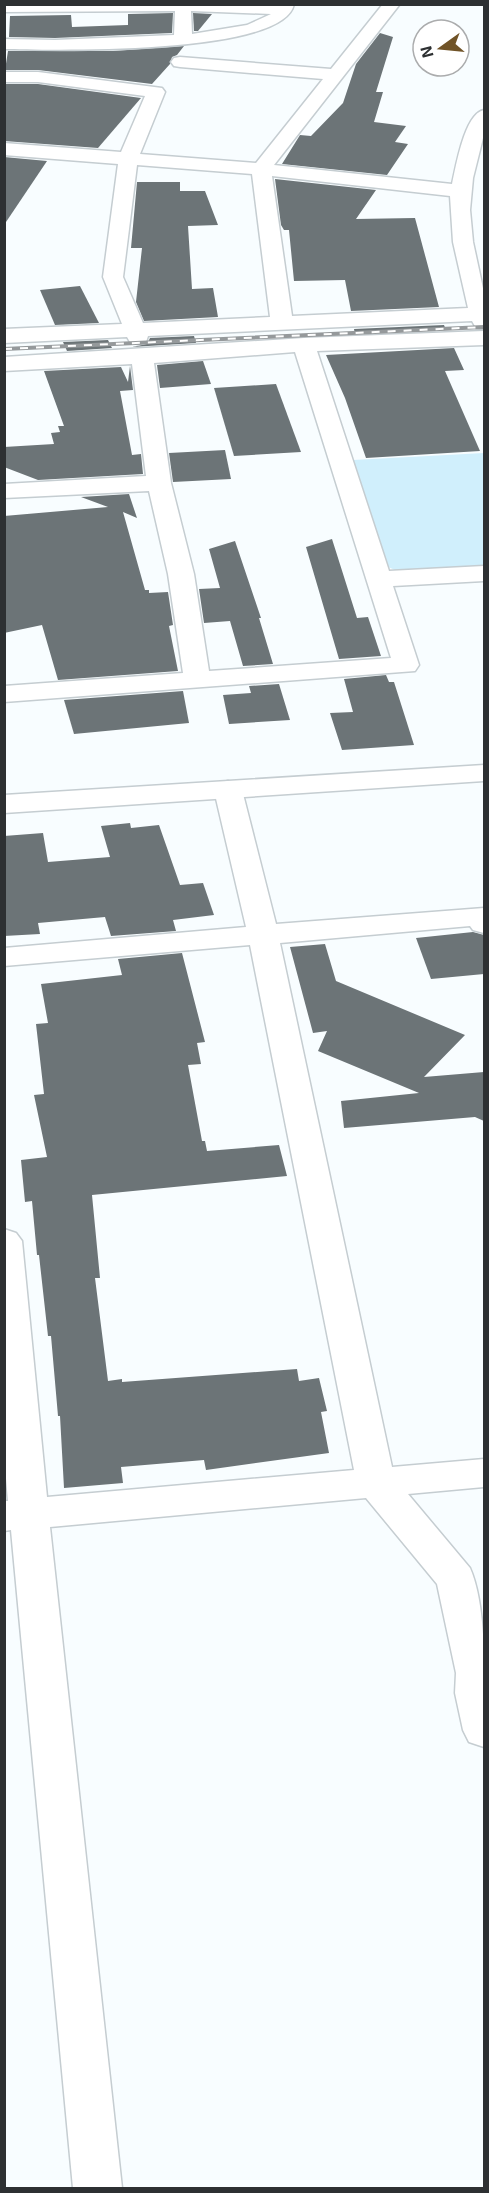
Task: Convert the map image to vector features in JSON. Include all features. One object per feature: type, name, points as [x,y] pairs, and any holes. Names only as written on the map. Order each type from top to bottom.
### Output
[{"type":"street","points":[[282,322],[261,169],[392,4]]},
{"type":"street","points":[[183,6],[183,40]]},
{"type":"street","points":[[4,7],[286,7]]},
{"type":"street","points":[[4,44],[55,45],[183,40],[258,28],[279,18],[286,7]]},
{"type":"street","points":[[183,40],[193,44],[156,92],[128,159],[113,277],[140,345],[159,483],[181,574],[196,679]]},
{"type":"street","points":[[180,62],[337,75]]},
{"type":"street","points":[[4,77],[38,77],[156,92]]},
{"type":"street","points":[[4,364],[282,322],[483,317],[463,234],[459,200],[479,121],[484,115]]},
{"type":"street","points":[[4,149],[261,169],[461,190]]},
{"type":"street","points":[[4,336],[140,345],[304,345],[484,338]]},
{"type":"street","points":[[4,694],[406,665],[304,345]]},
{"type":"street","points":[[4,490],[159,483]]},
{"type":"street","points":[[379,579],[484,573]]},
{"type":"street","points":[[4,804],[484,773]]},
{"type":"street","points":[[228,790],[263,934],[376,1483],[456,1579],[477,1673],[476,1693],[484,1730]]},
{"type":"street","points":[[4,957],[482,916],[484,924]]},
{"type":"street","points":[[4,1241],[17,1515],[97,2188]]},
{"type":"street","points":[[17,1515],[484,1473]]},
{"type":"shaded area","points":[[484,453],[484,567],[397,571],[384,565],[353,460]]},
{"type":"building","points":[[173,13],[172,33],[55,38],[9,37],[10,16],[71,15],[72,27],[128,25],[128,14]]},
{"type":"building","points":[[193,13],[212,14],[198,31],[194,31]]},
{"type":"building","points":[[380,33],[393,37],[376,92],[383,92],[374,122],[406,126],[395,142],[408,144],[387,175],[282,164],[300,135],[311,136],[343,103],[356,64]]},
{"type":"building","points":[[184,46],[177,55],[172,57],[170,64],[152,84],[38,70],[5,70],[8,51],[113,51]]},
{"type":"building","points":[[4,84],[38,84],[141,98],[98,148],[4,141]]},
{"type":"building","points":[[4,157],[47,161],[4,225]]},
{"type":"building","points":[[275,179],[376,190],[356,219],[415,218],[439,307],[351,311],[345,280],[294,281],[289,230],[284,230],[281,225]]},
{"type":"building","points":[[137,182],[180,182],[180,191],[205,191],[218,225],[188,226],[192,289],[213,288],[218,317],[144,321],[136,302],[142,248],[131,248]]},
{"type":"building","points":[[80,286],[99,323],[55,325],[40,290]]},
{"type":"building","points":[[444,325],[446,330],[355,334],[354,329]]},
{"type":"building","points":[[194,336],[196,343],[132,347],[147,344],[150,338]]},
{"type":"building","points":[[108,340],[112,348],[67,351],[63,342]]},
{"type":"building","points":[[454,348],[464,370],[445,371],[480,451],[366,458],[345,398],[326,355]]},
{"type":"building","points":[[203,361],[211,384],[160,388],[157,365]]},
{"type":"building","points":[[130,366],[133,390],[120,391],[132,455],[141,454],[143,474],[38,480],[4,467],[4,447],[54,444],[51,433],[60,432],[58,426],[64,426],[44,371],[121,367],[128,382]]},
{"type":"building","points":[[276,384],[301,452],[234,456],[214,388]]},
{"type":"building","points":[[225,450],[231,479],[173,482],[169,453]]},
{"type":"building","points":[[129,494],[137,518],[123,512],[145,590],[149,590],[149,593],[168,592],[173,625],[169,626],[178,671],[58,680],[42,625],[4,633],[4,516],[108,507],[81,497]]},
{"type":"building","points":[[332,539],[357,618],[368,617],[381,656],[339,659],[306,547]]},
{"type":"building","points":[[235,541],[261,618],[259,618],[273,664],[243,666],[230,621],[204,623],[199,589],[220,588],[209,549]]},
{"type":"building","points":[[386,675],[389,682],[394,682],[414,745],[342,750],[330,713],[353,712],[344,679]]},
{"type":"building","points":[[279,684],[290,720],[229,724],[223,695],[251,693],[249,686]]},
{"type":"building","points":[[183,691],[189,723],[74,734],[64,700]]},
{"type":"building","points":[[130,823],[131,828],[159,825],[180,885],[203,883],[214,915],[173,920],[176,931],[111,936],[105,917],[38,923],[40,934],[4,936],[4,836],[43,833],[48,862],[110,857],[101,826]]},
{"type":"building","points":[[473,932],[484,935],[484,974],[431,979],[416,938]]},
{"type":"building","points":[[325,944],[336,981],[465,1035],[424,1077],[484,1072],[484,1121],[475,1117],[344,1128],[341,1101],[419,1093],[318,1051],[327,1031],[313,1033],[290,947]]},
{"type":"building","points":[[182,953],[205,1042],[197,1043],[201,1064],[188,1065],[202,1141],[205,1141],[207,1151],[279,1145],[287,1176],[92,1195],[100,1278],[95,1278],[108,1381],[122,1379],[122,1382],[297,1369],[299,1381],[319,1378],[327,1411],[321,1412],[329,1453],[206,1470],[204,1460],[121,1467],[123,1483],[64,1488],[60,1416],[58,1416],[51,1336],[48,1336],[32,1201],[25,1202],[21,1160],[47,1157],[34,1095],[44,1094],[36,1024],[48,1023],[41,984],[122,975],[118,959]]},
{"type":"railway","points":[[4,349],[484,327]]}]
